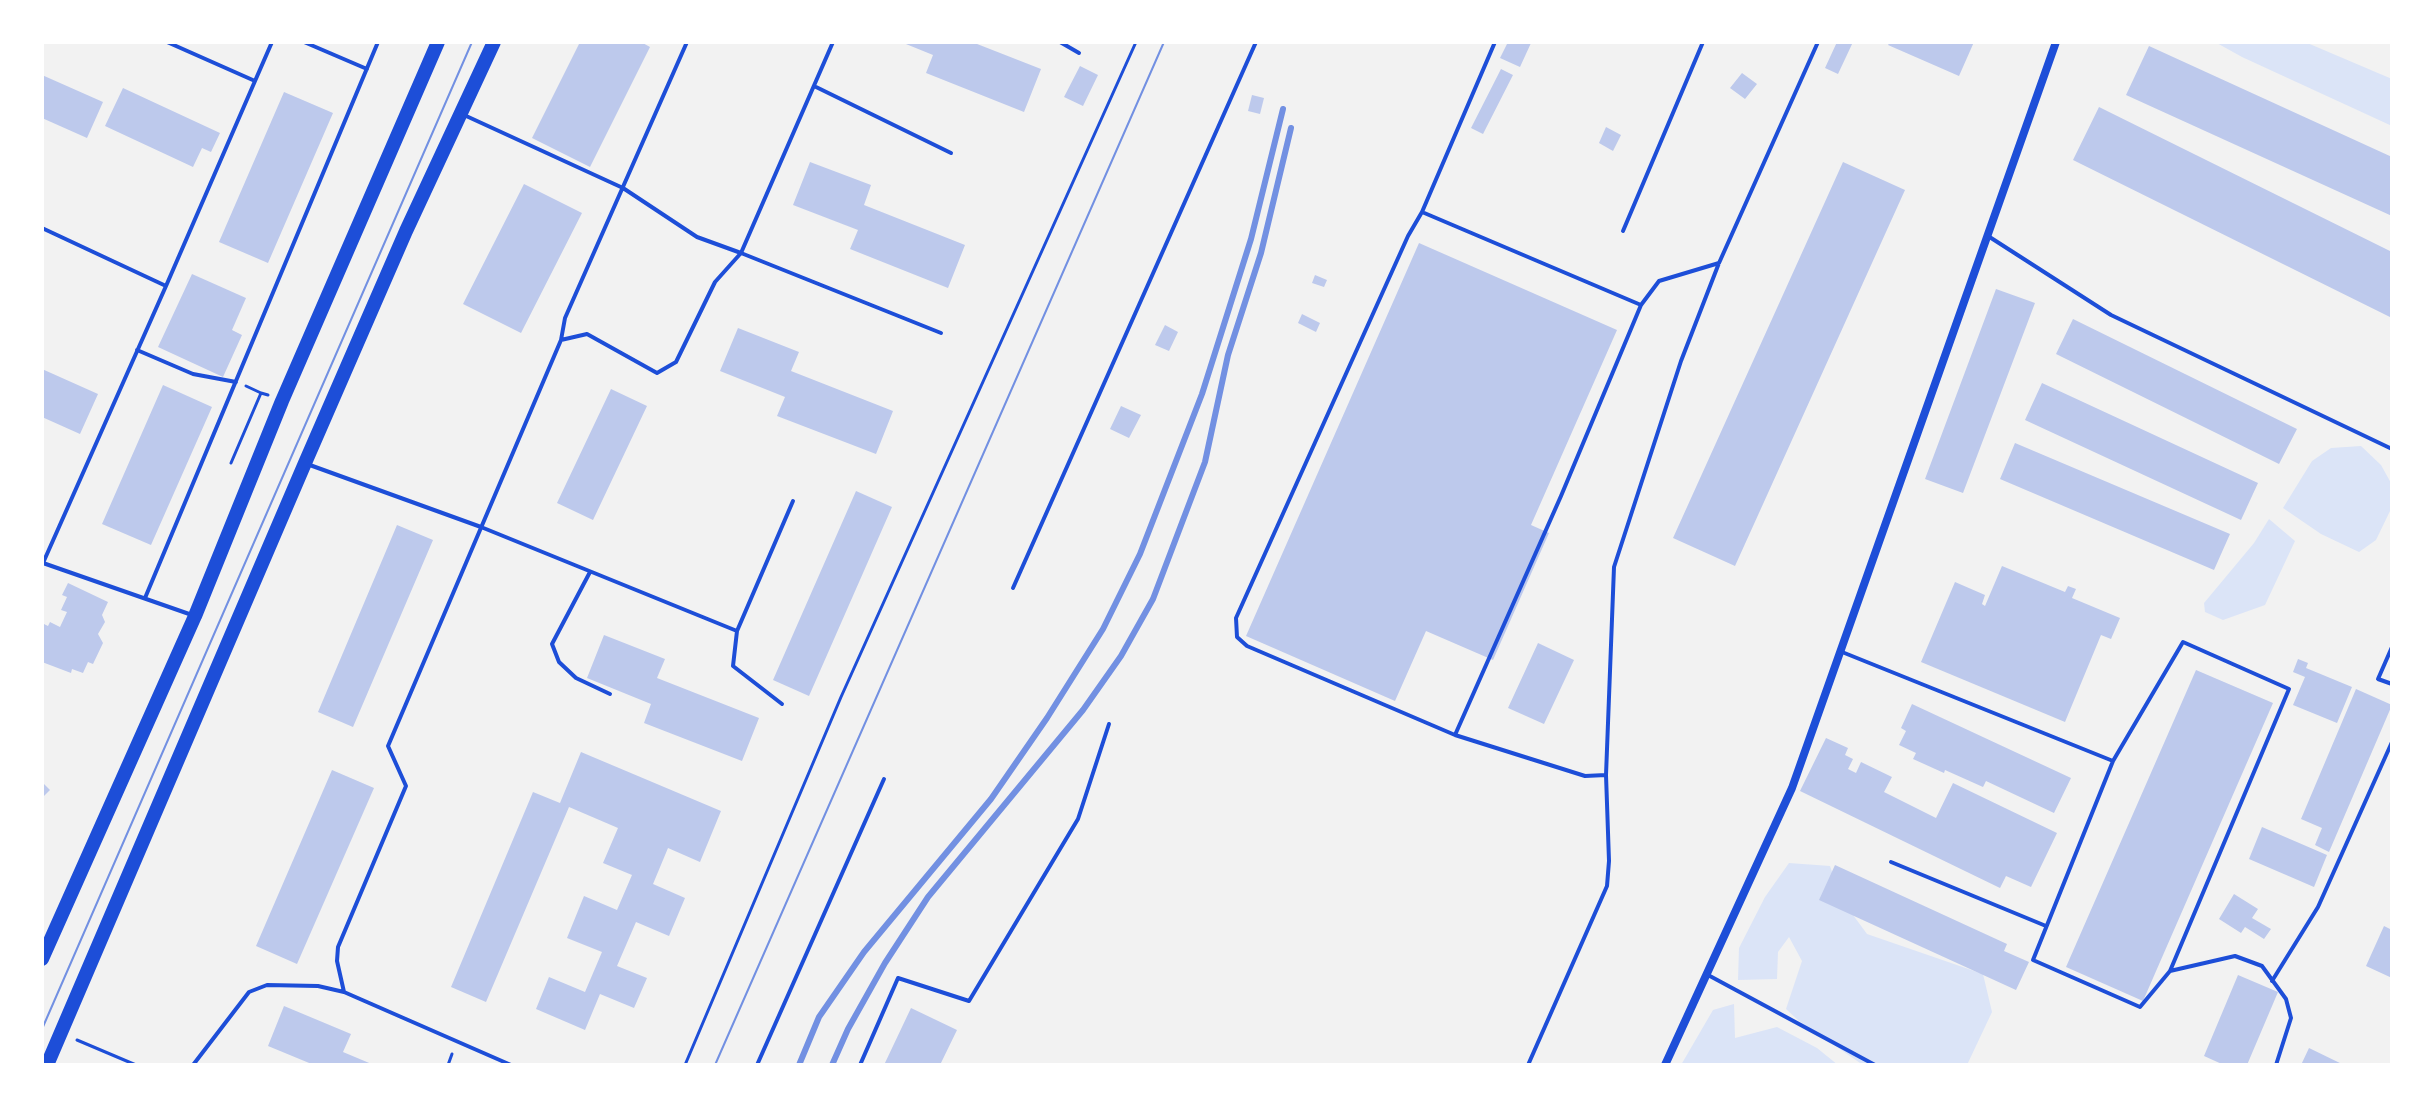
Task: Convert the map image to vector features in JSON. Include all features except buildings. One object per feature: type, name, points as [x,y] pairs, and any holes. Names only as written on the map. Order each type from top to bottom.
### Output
[{"type":"main road","points":[[42,959],[195,616],[282,401],[438,42]]},
{"type":"main road","points":[[47,1065],[406,231],[496,42]]},
{"type":"street","points":[[1665,1065],[1792,788],[2056,42]]},
{"type":"lane","points":[[167,42],[255,81]]},
{"type":"lane","points":[[195,616],[43,563],[272,42]]},
{"type":"lane","points":[[304,42],[367,69]]},
{"type":"lane","points":[[145,598],[378,42]]},
{"type":"lane","points":[[344,992],[337,961],[338,947],[406,786],[388,746],[561,340],[565,318],[687,42]]},
{"type":"lane","points":[[561,340],[587,334],[657,373],[676,362],[715,282],[741,253],[833,42]]},
{"type":"lane","points":[[1060,42],[1079,53]]},
{"type":"lane","points":[[1013,588],[1256,42]]},
{"type":"lane","points":[[1495,42],[1422,212],[1408,236],[1236,618],[1237,637],[1247,646],[1455,735],[1585,776],[1606,775]]},
{"type":"lane","points":[[1623,231],[1703,42]]},
{"type":"lane","points":[[1528,1065],[1607,886],[1606,775],[1614,567],[1681,361],[1719,263],[1818,42]]},
{"type":"lane","points":[[814,86],[951,153]]},
{"type":"lane","points":[[461,114],[623,188],[697,237],[941,333]]},
{"type":"lane","points":[[1422,212],[1641,305]]},
{"type":"lane","points":[[42,228],[166,286]]},
{"type":"lane","points":[[1987,235],[2111,315],[2392,449]]},
{"type":"lane","points":[[1455,735],[1561,496],[1641,305],[1659,281],[1719,263]]},
{"type":"lane","points":[[137,350],[193,374],[236,382]]},
{"type":"lane","points":[[305,463],[481,527],[737,631]]},
{"type":"lane","points":[[782,704],[733,666],[737,631],[793,501]]},
{"type":"lane","points":[[590,572],[552,644],[559,662],[576,678],[610,694]]},
{"type":"lane","points":[[2183,642],[2289,689],[2170,971],[2140,1007],[2033,960],[2046,926],[2113,761],[2183,642]]},
{"type":"lane","points":[[2392,647],[2378,679],[2392,684]]},
{"type":"lane","points":[[1840,651],[2113,761]]},
{"type":"lane","points":[[860,1065],[898,978],[969,1001],[1078,819],[1109,724]]},
{"type":"lane","points":[[2272,981],[2318,907],[2392,742]]},
{"type":"lane","points":[[757,1065],[884,779]]},
{"type":"lane","points":[[1891,862],[2046,926]]},
{"type":"lane","points":[[2170,971],[2235,956],[2262,966],[2286,999],[2291,1018],[2276,1065]]},
{"type":"lane","points":[[1707,974],[1875,1065]]},
{"type":"lane","points":[[193,1065],[249,992],[267,985],[318,986],[344,992],[511,1065]]},
{"type":"path","points":[[685,1065],[841,697],[1136,42]]},
{"type":"path","points":[[236,382],[261,393]]},
{"type":"path","points":[[77,1040],[136,1065]]},
{"type":"shaded area","points":[[2215,42],[2305,42],[2392,79],[2392,126],[2242,57]]},
{"type":"shaded area","points":[[2361,446],[2381,465],[2391,483],[2390,511],[2376,540],[2359,552],[2321,534],[2283,508],[2312,461],[2331,448]]},
{"type":"shaded area","points":[[2269,519],[2295,541],[2265,605],[2223,620],[2205,612],[2204,603],[2254,543]]},
{"type":"shaded area","points":[[1789,863],[1830,866],[1842,900],[1867,934],[1983,974],[1992,1012],[1967,1065],[1863,1065],[1799,1021],[1786,1009],[1802,961],[1789,937],[1778,952],[1777,979],[1738,980],[1739,948],[1765,897]]},
{"type":"shaded area","points":[[1734,1004],[1735,1038],[1777,1027],[1817,1048],[1838,1065],[1681,1065],[1713,1010]]},
{"type":"tram line","points":[[42,1029],[472,42]]},
{"type":"tram line","points":[[715,1065],[1164,42]]},
{"type":"railway","points":[[799,1065],[819,1017],[864,952],[991,799],[1103,629],[1140,554],[1202,394],[1251,239],[1283,109]]},
{"type":"railway","points":[[832,1065],[848,1029],[885,963],[928,897],[1083,710],[1121,656],[1153,599],[1205,462],[1228,355],[1261,253],[1291,128]]}]
